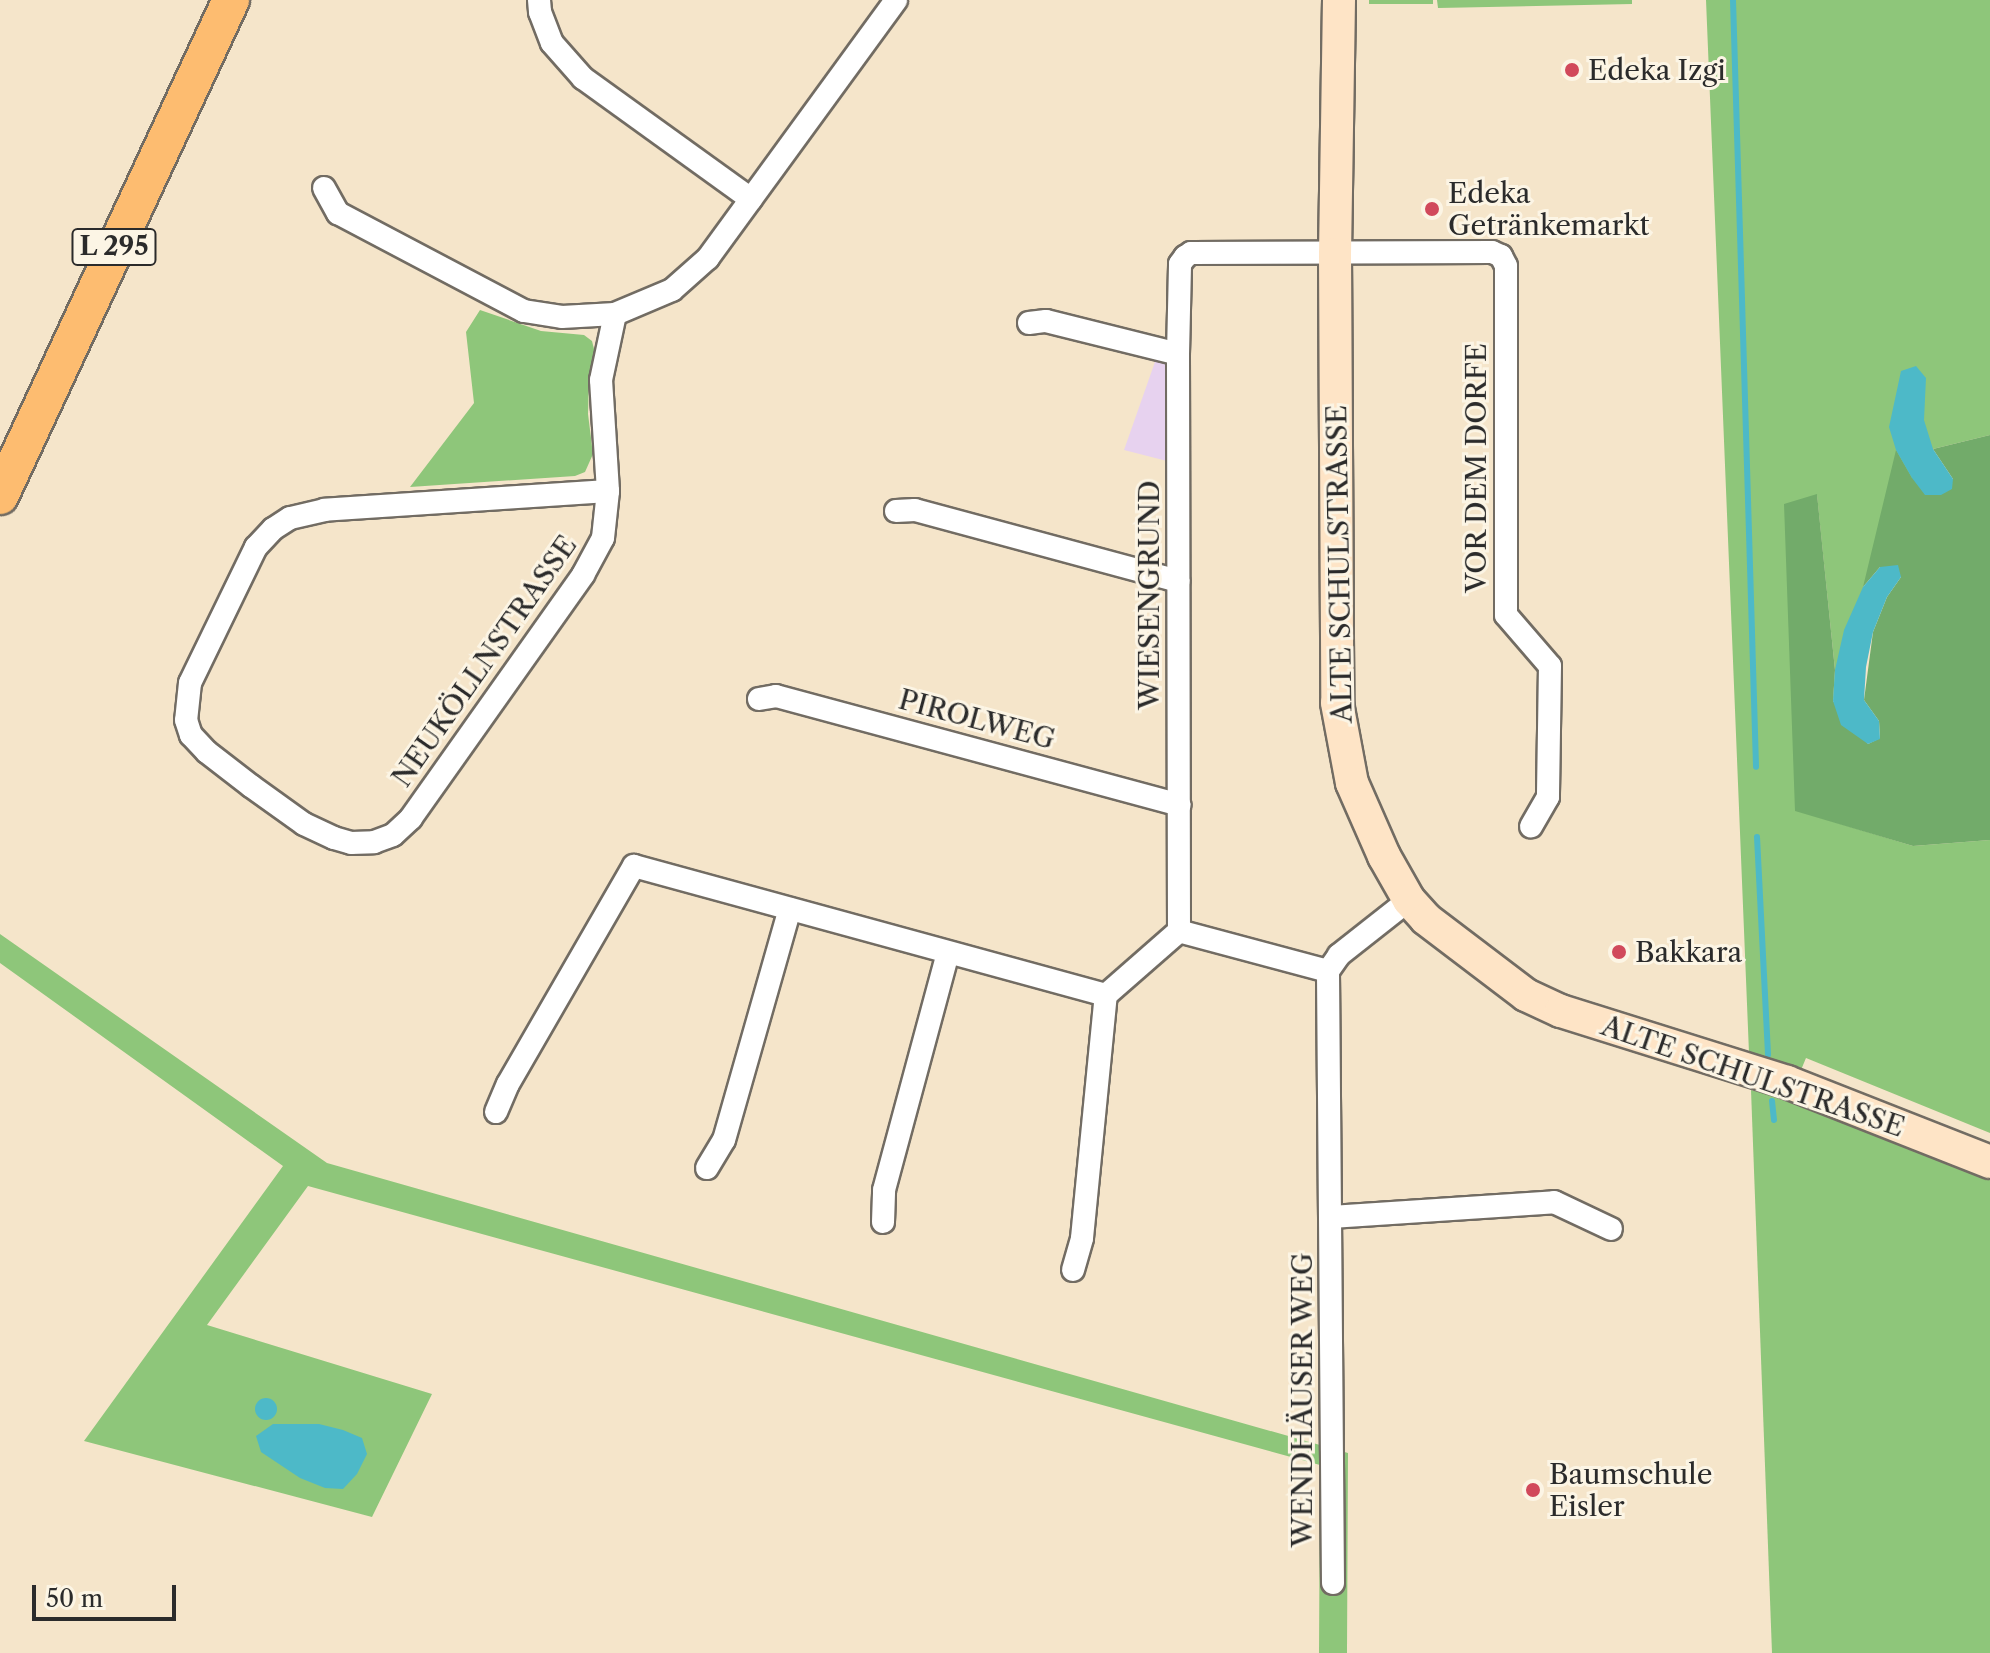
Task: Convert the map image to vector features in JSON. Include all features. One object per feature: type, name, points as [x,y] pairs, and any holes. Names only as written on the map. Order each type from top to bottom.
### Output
[{"type":"main road","name":"L 295","points":[[0,496],[231,0]]},
{"type":"street","points":[[539,0],[540,12],[552,43],[583,78],[751,199]]},
{"type":"street","points":[[324,188],[338,213],[524,311],[562,317],[615,314],[650,302],[693,274],[896,0]]},
{"type":"street","name":"ALTE SCHULSTRASSE","points":[[1339,0],[1335,254],[1337,703],[1352,783],[1384,856],[1409,900],[1457,944],[1526,995],[1561,1011],[1787,1082],[1990,1162]]},
{"type":"street","name":"VOR DEM DORFE","points":[[1335,254],[1492,252],[1501,256],[1506,266],[1506,615],[1550,666],[1548,797],[1531,827]]},
{"type":"street","name":"WIESENGRUND","points":[[1179,931],[1180,264],[1191,253],[1335,254]]},
{"type":"street","name":"NEUKÖLLNSTRASSE","points":[[608,491],[306,513],[273,529],[256,547],[190,683],[186,720],[191,735],[207,752],[304,824],[351,843],[374,842],[393,835],[411,818],[583,575],[603,538],[608,491],[601,380],[615,314]]},
{"type":"street","points":[[1029,323],[1046,321],[1178,354]]},
{"type":"street","points":[[896,511],[915,510],[1179,581]]},
{"type":"street","name":"PIROLWEG","points":[[759,699],[776,696],[1180,805]]},
{"type":"street","points":[[496,1112],[508,1084],[634,866],[1106,995]]},
{"type":"street","points":[[1073,1270],[1082,1238],[1106,995],[1179,931],[1328,971],[1339,955],[1409,900]]},
{"type":"street","points":[[707,1168],[724,1140],[790,909]]},
{"type":"street","points":[[883,1222],[884,1190],[948,953]]},
{"type":"street","name":"WENDHÄUSER WEG","points":[[1328,971],[1333,1583]]},
{"type":"street","name":"WENDHÄUSER WEG","points":[[1331,1217],[1554,1202],[1611,1229]]},
{"type":"shaded area","points":[[1156,359],[1169,362],[1167,461],[1124,450]]},
{"type":"green space","points":[[1369,0],[1433,0],[1433,4],[1369,4]]},
{"type":"green space","points":[[1437,0],[1632,0],[1632,4],[1438,8]]},
{"type":"green space","points":[[1706,0],[1990,0],[1990,435],[1933,449],[1864,585],[1833,701],[1835,670],[1817,495],[1795,810],[1913,846],[1990,840],[1990,1133],[1806,1058],[1801,1070],[1749,1053]]},
{"type":"green space","points":[[480,310],[541,331],[584,335],[592,341],[595,353],[589,377],[588,414],[593,454],[585,472],[575,476],[410,487],[474,403],[466,332]]},
{"type":"green space","points":[[1990,435],[1990,840],[1913,846],[1795,811],[1784,504],[1817,494],[1835,670],[1833,701],[1868,744],[1880,738],[1879,721],[1864,700],[1873,632],[1887,597],[1901,577],[1880,567],[1863,587],[1896,450],[1912,478],[1953,479],[1933,449]]},
{"type":"green space","points":[[0,934],[327,1163],[1348,1453],[1347,1653],[1319,1653],[1320,1465],[308,1186],[207,1325],[432,1394],[372,1517],[84,1441],[283,1166],[0,963]]},
{"type":"green space","points":[[1751,1090],[1821,1108],[1990,1177],[1990,1653],[1772,1653]]},
{"type":"water","points":[[1916,366],[1926,378],[1924,420],[1933,449],[1953,479],[1952,489],[1941,495],[1925,495],[1912,478],[1896,450],[1889,427],[1901,371]]},
{"type":"water","points":[[1898,565],[1901,577],[1887,597],[1873,632],[1866,667],[1864,700],[1879,721],[1880,739],[1868,744],[1841,725],[1833,701],[1835,670],[1844,630],[1863,587],[1880,567]]},
{"type":"water","points":[[266,1398],[277,1409],[266,1420],[255,1409]]},
{"type":"water","points":[[273,1424],[319,1424],[343,1430],[362,1438],[367,1454],[357,1474],[343,1489],[325,1488],[300,1478],[261,1452],[256,1436]]},
{"type":"waterway","points":[[1733,0],[1756,767]]},
{"type":"waterway","points":[[1757,837],[1768,1055]]},
{"type":"waterway","points":[[1772,1101],[1774,1120]]},
{"type":"place","name":"Edeka Izgi","points":[[1572,70]]},
{"type":"place","name":"Edeka Getränkemarkt","points":[[1432,209]]},
{"type":"place","name":"Bakkara","points":[[1619,952]]},
{"type":"place","name":"Baumschule Eisler","points":[[1533,1490]]}]
